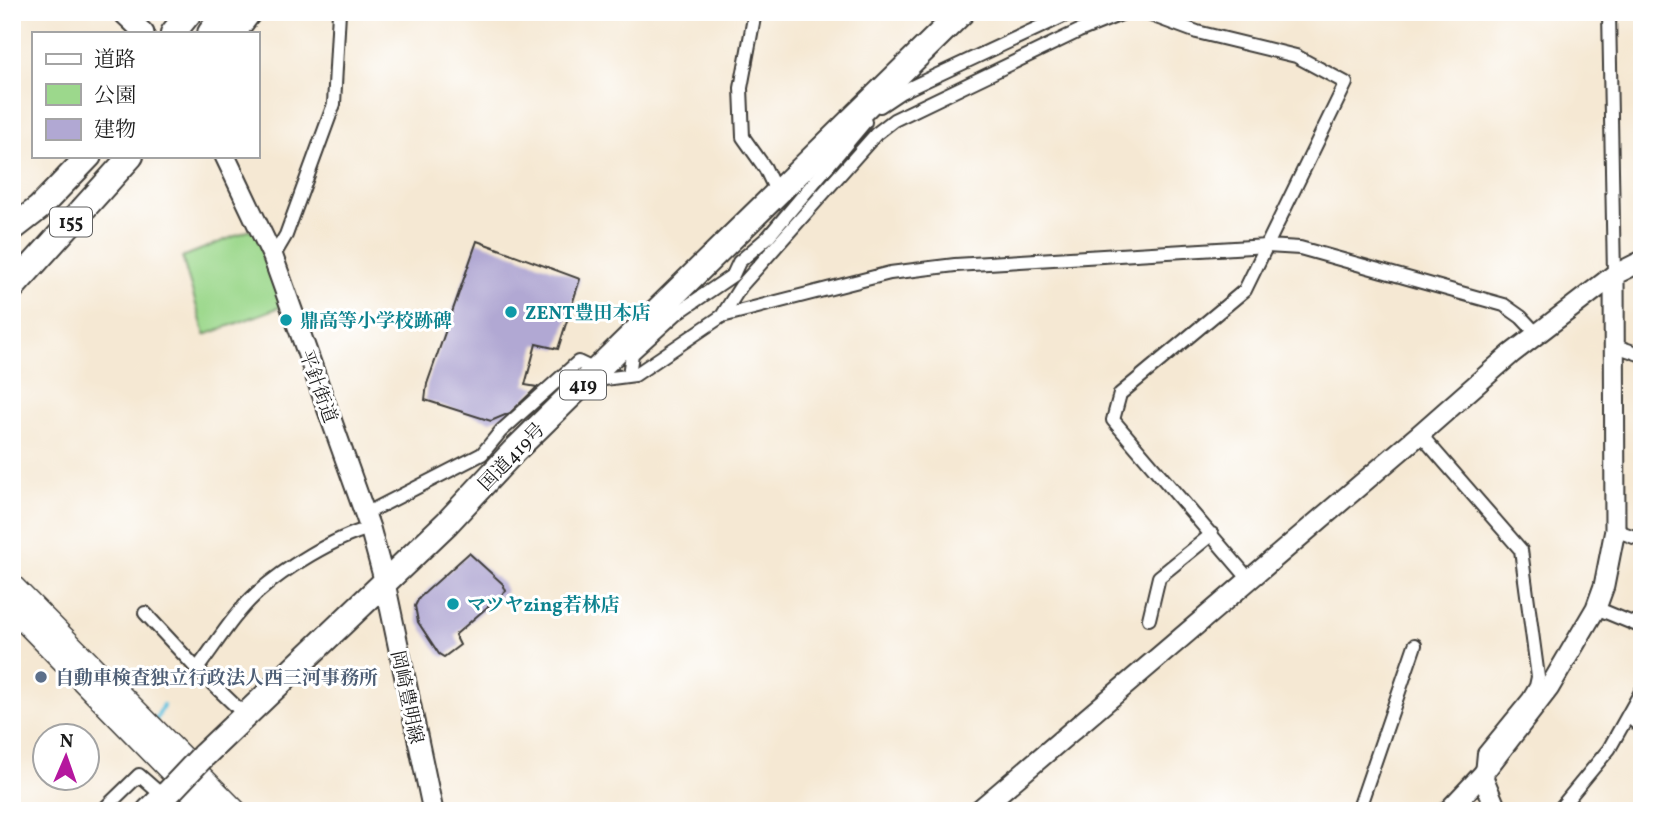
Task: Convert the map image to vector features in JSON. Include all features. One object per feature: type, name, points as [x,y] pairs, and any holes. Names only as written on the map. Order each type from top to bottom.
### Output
[{"type":"highway","points":[[174,32],[190,12]]},
{"type":"highway","points":[[211,32],[226,12]]},
{"type":"highway","points":[[234,32],[249,12]]},
{"type":"highway","name":"国道419号","points":[[160,800],[447,523],[508,441],[597,372],[962,12]]},
{"type":"highway","name":"155","points":[[12,216],[63,158]]},
{"type":"highway","points":[[12,229],[40,208],[87,158]]},
{"type":"highway","points":[[12,271],[46,232],[127,159]]},
{"type":"highway","name":"155","points":[[12,288],[127,159]]},
{"type":"main road","points":[[12,585],[236,811]]},
{"type":"main road","points":[[12,609],[209,811]]},
{"type":"street","points":[[122,12],[143,32]]},
{"type":"street","points":[[273,257],[286,235],[334,104],[339,12]]},
{"type":"street","points":[[755,12],[741,88],[743,137],[765,168],[777,193]]},
{"type":"street","points":[[629,375],[632,354],[676,314],[733,275],[738,262],[768,237],[876,109],[901,92],[1072,12]]},
{"type":"street","points":[[722,316],[741,286],[876,134],[894,120],[1126,12]]},
{"type":"street","points":[[1143,12],[1197,32],[1296,56],[1346,83],[1245,290],[1120,394],[1114,420],[1248,579]]},
{"type":"street","points":[[1448,811],[1482,775],[1549,688],[1596,608],[1610,563],[1615,530],[1616,346],[1609,12]]},
{"type":"street","name":"平針街道","points":[[226,158],[273,257],[368,521],[385,583]]},
{"type":"street","points":[[597,372],[604,379],[635,375],[722,316],[890,273],[929,268],[1267,246],[1300,248],[1504,305],[1521,317],[1537,334]]},
{"type":"street","points":[[978,811],[1511,354],[1614,275],[1642,261]]},
{"type":"street","points":[[1616,346],[1642,355]]},
{"type":"street","points":[[1420,434],[1521,550],[1538,677],[1536,686],[1484,753],[1482,775],[1497,811]]},
{"type":"street","points":[[197,669],[236,616],[257,593],[284,573],[357,532],[368,521],[508,441]]},
{"type":"street","points":[[1615,530],[1642,540]]},
{"type":"street","points":[[1149,619],[1159,576],[1212,534]]},
{"type":"street","name":"岡崎豊明線","points":[[385,583],[433,811]]},
{"type":"street","points":[[1596,608],[1642,627]]},
{"type":"street","points":[[145,612],[197,669],[246,716]]},
{"type":"street","points":[[1357,811],[1415,645]]},
{"type":"street","points":[[1558,811],[1609,749],[1642,690]]},
{"type":"street","points":[[1628,716],[1642,728]]},
{"type":"street","points":[[102,811],[139,775],[160,800]]},
{"type":"green space","points":[[255,228],[286,305],[205,335],[182,257]]},
{"type":"building","name":"ZENT豊田本店","points":[[477,241],[580,279],[558,349],[536,344],[525,385],[537,387],[510,413],[491,421],[425,400],[427,384]]},
{"type":"building","name":"マツヤzing若林店","points":[[469,553],[503,584],[506,591],[455,635],[460,645],[444,657],[439,654],[418,622],[415,606],[419,598]]},
{"type":"waterway","points":[[156,720],[163,705]]},
{"type":"place","name":"ZENT豊田本店","points":[[511,312]]},
{"type":"place","name":"鼎高等小学校跡碑","points":[[286,320]]},
{"type":"place","name":"マツヤzing若林店","points":[[453,604]]},
{"type":"place","name":"自動車検査独立行政法人西三河事務所","points":[[41,677]]}]
